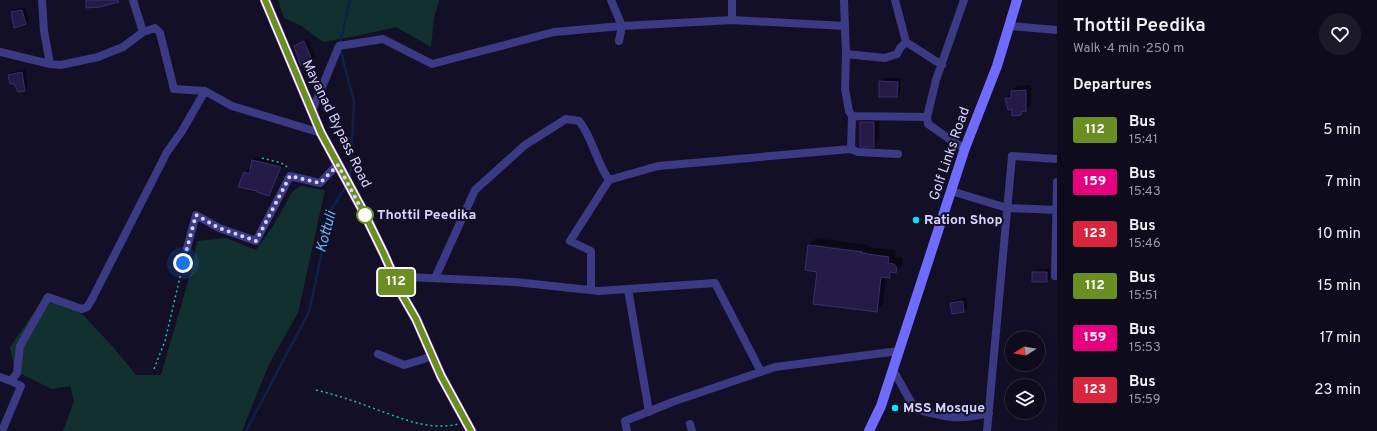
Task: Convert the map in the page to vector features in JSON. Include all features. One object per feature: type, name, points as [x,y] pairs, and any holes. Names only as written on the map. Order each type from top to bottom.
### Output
[{"type":"main road","name":"Mayanad Bypass Road","points":[[265,0],[321,133],[361,207],[401,293],[416,319],[441,376],[471,431]]},
{"type":"main road","name":"Golf Links Road","points":[[869,431],[881,406],[965,148],[997,66],[1017,0]]},
{"type":"street","points":[[42,0],[44,30],[50,64]]},
{"type":"street","points":[[133,0],[143,32]]},
{"type":"street","points":[[611,0],[622,26],[619,41]]},
{"type":"street","points":[[732,0],[732,20]]},
{"type":"street","points":[[844,0],[846,89],[849,111],[852,116],[852,150]]},
{"type":"street","points":[[895,0],[906,42],[942,65]]},
{"type":"street","points":[[964,0],[936,80],[928,117],[928,124],[955,143],[965,148]]},
{"type":"street","points":[[312,111],[339,46],[383,39],[432,64],[554,32],[622,26],[732,20],[845,26]]},
{"type":"street","points":[[1009,26],[1057,30]]},
{"type":"street","points":[[0,52],[50,64],[61,64],[98,57],[123,47],[143,32],[155,28],[160,33],[174,88],[205,91],[232,106],[321,133]]},
{"type":"street","points":[[846,54],[885,58],[897,54],[906,42]]},
{"type":"street","points":[[11,381],[17,373],[20,346],[48,297],[82,309],[87,307],[166,152],[182,131],[205,91]]},
{"type":"street","points":[[852,116],[928,117]]},
{"type":"street","points":[[434,278],[475,190],[525,145],[566,119],[579,121],[586,129],[604,173],[609,180]]},
{"type":"street","points":[[591,290],[591,251],[570,241],[609,180],[658,166],[852,150],[858,152],[898,154]]},
{"type":"street","points":[[988,431],[1012,156],[1057,159]]},
{"type":"street","points":[[187,248],[196,215],[219,228],[253,240],[291,176],[320,183],[338,166]]},
{"type":"street","points":[[1055,276],[1057,182]]},
{"type":"street","points":[[951,191],[1007,208],[1056,210]]},
{"type":"street","points":[[401,293],[408,277],[515,282],[591,290],[715,283],[761,372]]},
{"type":"street","points":[[628,289],[649,412]]},
{"type":"street","points":[[627,431],[625,421],[775,367],[899,351]]},
{"type":"street","points":[[378,354],[404,365],[432,355]]},
{"type":"street","points":[[893,370],[915,409],[944,417],[973,418],[989,413]]},
{"type":"street","points":[[0,377],[21,386],[2,431]]},
{"type":"path","points":[[262,158],[281,163],[289,168],[291,176]]},
{"type":"path","points":[[154,370],[164,341],[187,248]]},
{"type":"path","points":[[316,390],[333,394],[414,423],[436,427],[452,426],[466,422]]},
{"type":"green space","points":[[278,0],[439,0],[434,18],[431,47],[396,27],[323,42],[300,25],[284,18]]},
{"type":"green space","points":[[300,186],[325,190],[298,313],[269,364],[242,431],[63,431],[74,401],[70,386],[52,389],[15,371],[10,347],[37,308],[50,295],[75,306],[114,348],[136,375],[161,375],[192,268],[197,241],[226,238],[256,250],[273,226],[292,192]]},
{"type":"building","points":[[86,0],[118,0],[119,2],[100,7],[86,8]]},
{"type":"building","points":[[22,10],[26,24],[14,28],[11,12]]},
{"type":"building","points":[[304,41],[312,60],[301,66],[294,46]]},
{"type":"building","points":[[22,72],[25,91],[18,92],[14,84],[10,84],[8,75]]},
{"type":"building","points":[[879,81],[898,82],[897,97],[879,97]]},
{"type":"building","points":[[1026,90],[1026,112],[1022,111],[1021,115],[1012,116],[1012,109],[1008,110],[1005,98],[1011,98],[1011,91]]},
{"type":"building","points":[[860,122],[874,122],[874,147],[860,147]]},
{"type":"building","points":[[252,160],[281,167],[269,196],[257,191],[238,187],[244,172],[249,174]]},
{"type":"building","points":[[808,245],[889,257],[888,263],[894,264],[897,268],[896,273],[890,272],[890,278],[881,277],[877,312],[813,304],[817,272],[805,270]]},
{"type":"building","points":[[1032,272],[1047,272],[1047,282],[1032,282]]},
{"type":"building","points":[[963,301],[964,312],[952,314],[950,303]]},
{"type":"waterway","name":"Kottuli","points":[[340,44],[350,0]]},
{"type":"waterway","name":"Kottuli","points":[[340,49],[354,101],[350,178]]},
{"type":"waterway","name":"Kottuli","points":[[246,431],[309,312],[331,210],[346,186]]},
{"type":"bus line","name":"112","points":[[265,0],[272,20],[321,133],[361,207],[401,293],[416,319],[441,376],[471,431]]},
{"type":"place","name":"Thottil Peedika","points":[[365,215]]},
{"type":"place","name":"Ration Shop","points":[[916,220]]},
{"type":"place","name":"MSS Mosque","points":[[895,408]]},
{"type":"route","points":[[183,263],[196,215],[219,228],[256,241],[290,176],[320,183],[338,165],[366,218],[365,215]]}]
